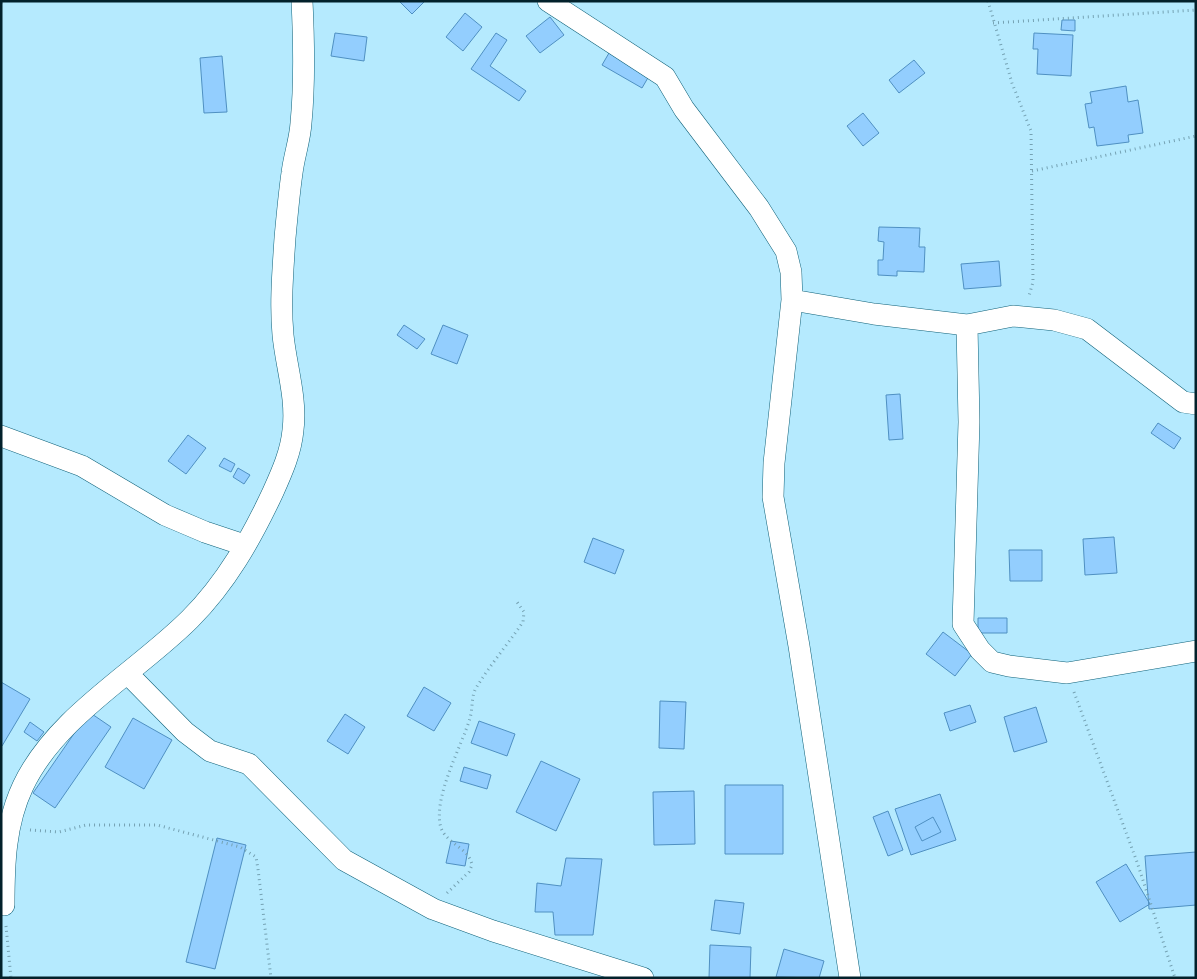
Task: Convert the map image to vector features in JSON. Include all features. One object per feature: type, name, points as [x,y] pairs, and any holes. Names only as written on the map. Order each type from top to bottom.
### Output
[{"type":"street","points":[[4,905],[6,844],[9,828],[23,785],[38,760],[61,731],[190,619],[231,571],[282,470],[290,448],[294,428],[292,397],[283,333],[283,298],[285,238],[292,171],[301,126],[303,95],[305,58],[302,1]]},
{"type":"street","points":[[548,1],[665,77],[684,109],[759,208],[786,251],[791,272],[792,300],[774,463],[773,497],[799,646],[850,978]]},
{"type":"street","points":[[792,300],[874,314],[967,325],[1013,316],[1054,320],[1087,329],[1183,402],[1196,404]]},
{"type":"street","points":[[967,325],[969,422],[963,624],[980,650],[992,662],[1067,672],[1196,651]]},
{"type":"street","points":[[1,436],[82,466],[165,515],[244,545]]},
{"type":"street","points":[[128,674],[185,732],[210,751],[249,764],[344,860],[433,909],[493,931],[643,978]]},
{"type":"path","points":[[988,1],[993,22],[1031,131],[1033,282],[1028,300],[1013,316]]},
{"type":"path","points":[[993,22],[1196,10]]},
{"type":"path","points":[[1032,171],[1196,136]]},
{"type":"path","points":[[433,909],[454,884],[471,869],[468,856],[451,841],[441,827],[440,817],[445,786],[470,719],[475,689],[523,622],[524,612],[517,602]]},
{"type":"path","points":[[1067,672],[1137,862],[1175,978]]},
{"type":"path","points":[[9,828],[59,832],[86,825],[140,823],[206,837],[249,852],[256,857],[271,978]]},
{"type":"path","points":[[4,905],[11,978]]},
{"type":"building","points":[[399,1],[425,1],[412,14]]},
{"type":"building","points":[[465,13],[482,27],[463,51],[446,37]]},
{"type":"building","points":[[550,17],[564,35],[540,53],[526,36]]},
{"type":"building","points":[[1062,20],[1075,20],[1075,31],[1061,30]]},
{"type":"building","points":[[335,33],[367,37],[364,61],[331,56]]},
{"type":"building","points":[[496,33],[507,40],[490,66],[526,91],[519,101],[471,69]]},
{"type":"building","points":[[1034,33],[1073,35],[1071,76],[1037,74],[1038,49],[1033,49]]},
{"type":"building","points":[[609,53],[649,76],[642,88],[602,65]]},
{"type":"building","points":[[222,56],[227,112],[204,113],[200,58]]},
{"type":"building","points":[[914,60],[925,73],[899,93],[889,80]]},
{"type":"building","points":[[1126,86],[1128,102],[1138,100],[1143,133],[1128,135],[1129,142],[1097,146],[1094,127],[1089,128],[1085,104],[1092,103],[1090,92]]},
{"type":"building","points":[[863,113],[879,133],[863,146],[847,126]]},
{"type":"building","points":[[879,227],[920,228],[919,247],[925,247],[924,272],[897,271],[897,276],[878,275],[878,260],[883,260],[884,242],[878,241]]},
{"type":"building","points":[[999,261],[1001,286],[964,289],[961,264]]},
{"type":"building","points":[[404,325],[425,339],[417,349],[397,335]]},
{"type":"building","points":[[443,325],[468,335],[457,364],[431,354]]},
{"type":"building","points":[[900,394],[903,439],[889,440],[886,395]]},
{"type":"building","points":[[1158,423],[1181,438],[1174,449],[1151,433]]},
{"type":"building","points":[[188,435],[206,448],[186,474],[168,461]]},
{"type":"building","points":[[224,458],[235,464],[231,472],[219,466]]},
{"type":"building","points":[[238,468],[250,475],[244,484],[233,477]]},
{"type":"building","points":[[1114,537],[1117,573],[1085,575],[1083,539]]},
{"type":"building","points":[[593,538],[624,550],[615,574],[584,562]]},
{"type":"building","points":[[1009,550],[1042,550],[1042,581],[1010,581]]},
{"type":"building","points":[[978,618],[1007,618],[1007,633],[978,633]]},
{"type":"building","points":[[943,632],[972,654],[955,676],[926,654]]},
{"type":"building","points":[[1,682],[30,699],[2,746],[1,745]]},
{"type":"building","points":[[424,687],[451,703],[434,731],[407,716]]},
{"type":"building","points":[[660,701],[686,702],[684,749],[659,748]]},
{"type":"building","points":[[970,705],[976,722],[950,731],[944,713]]},
{"type":"building","points":[[1036,707],[1047,742],[1014,752],[1004,717]]},
{"type":"building","points":[[89,712],[111,727],[55,808],[33,793]]},
{"type":"building","points":[[345,714],[365,727],[348,754],[327,741]]},
{"type":"building","points":[[133,718],[172,740],[144,789],[105,767]]},
{"type":"building","points":[[479,721],[515,734],[507,756],[471,743]]},
{"type":"building","points":[[30,722],[44,732],[37,741],[24,732]]},
{"type":"building","points":[[541,761],[580,779],[556,831],[516,812]]},
{"type":"building","points":[[464,767],[491,775],[487,789],[460,781]]},
{"type":"building","points":[[725,785],[783,785],[783,854],[725,854]]},
{"type":"building","points":[[694,791],[695,844],[654,845],[653,792]]},
{"type":"building","points":[[940,794],[956,840],[911,855],[895,809]]},
{"type":"building","points":[[888,811],[903,850],[888,856],[873,817]]},
{"type":"building","points":[[933,817],[941,832],[922,841],[915,827]]},
{"type":"building","points":[[217,838],[246,845],[215,969],[186,962]]},
{"type":"building","points":[[451,841],[469,844],[465,866],[446,863]]},
{"type":"building","points":[[1196,852],[1196,905],[1149,909],[1145,856]]},
{"type":"building","points":[[566,858],[602,859],[593,935],[555,935],[553,912],[535,912],[537,883],[561,886]]},
{"type":"building","points":[[1126,864],[1150,904],[1120,922],[1096,882]]},
{"type":"building","points":[[715,900],[744,903],[740,934],[711,930]]},
{"type":"building","points":[[710,945],[751,947],[750,978],[709,978]]},
{"type":"building","points":[[784,949],[824,961],[819,978],[776,977]]}]
